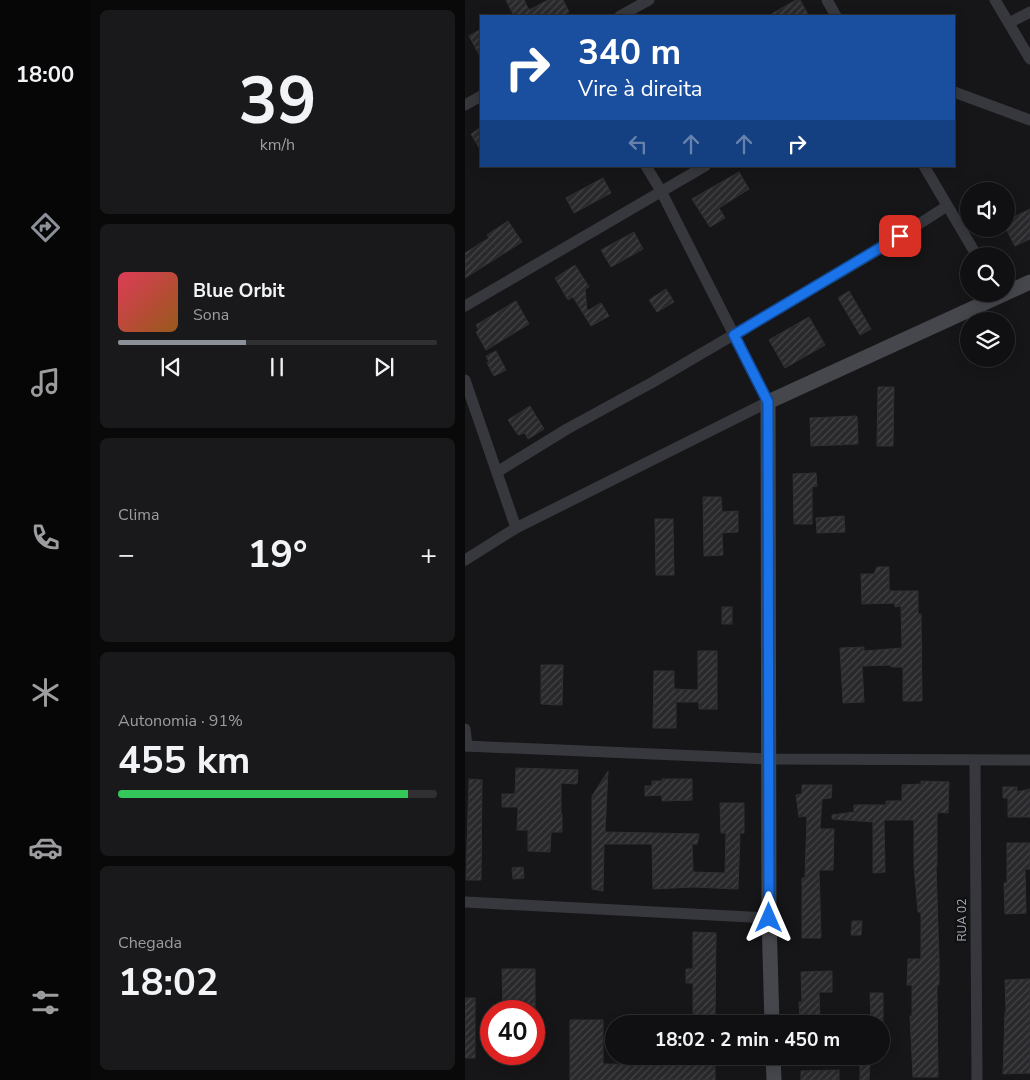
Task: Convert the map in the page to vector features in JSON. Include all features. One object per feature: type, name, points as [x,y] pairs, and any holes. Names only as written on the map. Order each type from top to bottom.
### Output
[{"type":"street","points":[[620,15],[636,3],[649,0]]},
{"type":"street","points":[[827,0],[835,15]]},
{"type":"street","points":[[995,0],[1030,59]]},
{"type":"street","points":[[1009,23],[1030,12]]},
{"type":"street","points":[[955,92],[1030,120]]},
{"type":"street","points":[[465,105],[480,97]]},
{"type":"street","points":[[647,167],[661,191],[768,402],[769,918],[772,1015]]},
{"type":"street","points":[[465,306],[703,167]]},
{"type":"street","points":[[925,167],[972,247]]},
{"type":"street","points":[[497,472],[567,429],[734,335],[885,246],[947,206]]},
{"type":"street","points":[[1015,289],[1030,282]]},
{"type":"street","points":[[465,560],[516,528],[768,402],[986,302]]},
{"type":"street","points":[[465,380],[469,404],[497,472],[516,528]]},
{"type":"street","points":[[465,729],[466,746],[769,759],[1030,760]]},
{"type":"street","name":"RUA 02","points":[[975,760],[977,1080]]},
{"type":"street","points":[[465,902],[769,918]]},
{"type":"street","points":[[773,1065],[774,1080]]},
{"type":"building","points":[[506,0],[524,0],[529,10],[548,0],[563,0],[569,12],[563,15],[514,15]]},
{"type":"building","points":[[796,0],[800,0],[808,15],[770,15]]},
{"type":"building","points":[[480,30],[480,56],[469,36]]},
{"type":"building","points":[[480,128],[480,149],[471,134]]},
{"type":"building","points":[[739,172],[749,189],[719,208],[725,218],[710,227],[692,199]]},
{"type":"building","points":[[603,178],[611,193],[574,213],[566,198]]},
{"type":"building","points":[[1030,209],[1030,239],[1015,246],[1010,237],[1015,237],[1015,216]]},
{"type":"building","points":[[508,221],[522,242],[465,278],[465,253],[489,238],[487,235]]},
{"type":"building","points":[[634,232],[643,249],[611,267],[601,250]]},
{"type":"building","points":[[575,265],[589,287],[585,289],[587,311],[601,303],[609,316],[591,326],[573,297],[568,300],[555,278]]},
{"type":"building","points":[[666,289],[674,302],[657,312],[649,300]]},
{"type":"building","points":[[849,291],[871,329],[860,335],[838,298]]},
{"type":"building","points":[[516,301],[529,324],[486,350],[476,332],[479,330],[476,325]]},
{"type":"building","points":[[809,317],[825,345],[785,368],[769,340]]},
{"type":"building","points":[[496,351],[506,370],[494,376],[487,363],[489,362],[486,356]]},
{"type":"building","points":[[878,387],[894,387],[893,446],[877,446]]},
{"type":"building","points":[[530,406],[544,429],[528,439],[525,433],[518,435],[508,420]]},
{"type":"building","points":[[857,416],[858,444],[811,446],[810,418]]},
{"type":"building","points":[[816,473],[817,486],[812,487],[812,524],[794,524],[793,474]]},
{"type":"building","points":[[703,497],[721,497],[722,512],[738,511],[738,532],[722,533],[723,555],[704,556]]},
{"type":"building","points":[[844,516],[845,532],[817,533],[816,518]]},
{"type":"building","points":[[655,519],[673,519],[674,575],[656,575]]},
{"type":"building","points":[[877,567],[889,567],[889,591],[918,591],[918,614],[921,614],[922,701],[903,701],[903,667],[891,667],[891,665],[862,666],[864,702],[843,703],[840,648],[864,647],[864,651],[902,648],[901,606],[895,607],[895,603],[862,604],[861,574],[874,574]]},
{"type":"building","points":[[722,607],[732,607],[732,624],[722,624]]},
{"type":"building","points":[[698,651],[717,651],[717,709],[699,709],[699,702],[676,702],[676,728],[653,728],[654,671],[674,671],[674,689],[698,690]]},
{"type":"building","points":[[541,665],[563,665],[562,705],[541,704]]},
{"type":"building","points":[[516,768],[578,770],[577,784],[561,783],[562,832],[551,832],[550,852],[528,851],[528,830],[517,830],[518,807],[502,807],[502,794],[515,794]]},
{"type":"building","points":[[608,771],[605,832],[699,834],[697,844],[692,844],[693,872],[725,873],[726,833],[721,833],[720,803],[744,803],[744,833],[740,833],[738,889],[693,887],[653,889],[652,844],[604,844],[603,891],[592,889],[592,796]]},
{"type":"building","points":[[469,779],[482,780],[481,880],[466,880]]},
{"type":"building","points":[[662,779],[692,779],[692,800],[662,801],[662,795],[645,796],[645,786],[652,786],[652,781],[662,781]]},
{"type":"building","points":[[921,781],[949,782],[948,813],[937,812],[938,1077],[913,1077],[910,1016],[912,1016],[912,985],[907,985],[908,959],[921,959],[921,912],[918,912],[914,866],[914,820],[884,820],[885,872],[873,873],[873,822],[832,819],[832,815],[854,812],[854,805],[886,805],[886,801],[902,801],[902,785],[921,784]]},
{"type":"building","points":[[802,785],[832,785],[831,798],[822,799],[820,829],[834,829],[833,870],[819,870],[821,938],[802,938],[802,878],[805,878],[807,816],[799,817],[796,795],[802,794]]},
{"type":"building","points":[[1003,787],[1017,787],[1017,792],[1030,789],[1030,817],[1008,817],[1008,798],[1003,798]]},
{"type":"building","points":[[1007,843],[1030,843],[1030,869],[1025,869],[1026,913],[1005,914],[1004,883],[1007,883]]},
{"type":"building","points":[[523,867],[524,878],[513,879],[512,868]]},
{"type":"building","points":[[852,921],[862,921],[861,935],[851,935]]},
{"type":"building","points":[[693,932],[716,933],[715,1015],[693,1015],[693,983],[686,983],[686,969],[693,969]]},
{"type":"building","points":[[502,969],[535,969],[535,1000],[503,1000]]},
{"type":"building","points":[[832,971],[832,992],[819,992],[820,1015],[800,1015],[799,1002],[802,1002],[801,972]]},
{"type":"building","points":[[1030,979],[1030,1073],[1003,1074],[1006,1012],[1005,980]]},
{"type":"building","points":[[870,993],[883,993],[883,1015],[871,1015]]},
{"type":"building","points":[[465,998],[475,998],[475,1058],[465,1058]]},
{"type":"building","points":[[570,1020],[603,1020],[603,1064],[605,1065],[715,1065],[715,1080],[570,1080]]},
{"type":"building","points":[[860,1065],[870,1065],[869,1080],[860,1080]]},
{"type":"building","points":[[839,1070],[839,1080],[801,1080],[801,1071]]},
{"type":"route","points":[[769,918],[768,402],[734,335],[900,236]]}]
